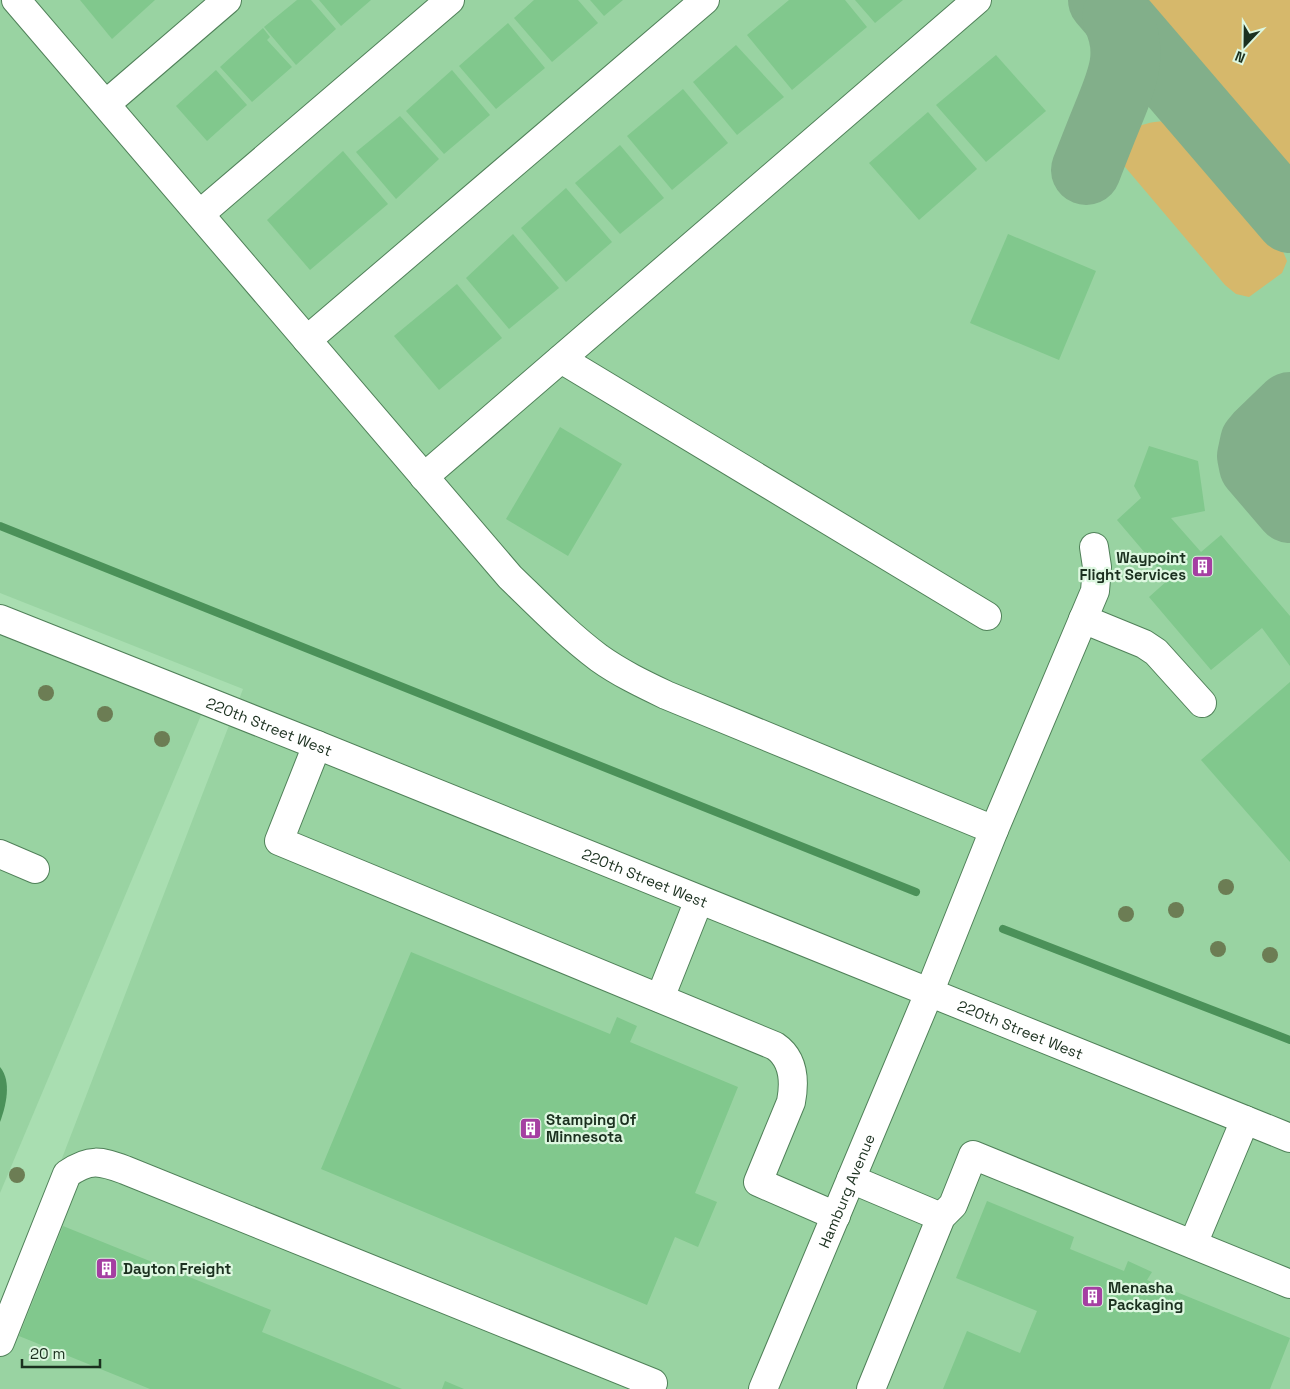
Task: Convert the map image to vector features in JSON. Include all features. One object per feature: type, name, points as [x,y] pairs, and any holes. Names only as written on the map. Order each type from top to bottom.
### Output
[{"type":"street","points":[[16,0],[510,578],[555,621],[600,658],[636,681],[994,830]]},
{"type":"street","points":[[106,104],[227,0]]},
{"type":"street","points":[[200,214],[450,0]]},
{"type":"street","points":[[307,340],[705,0]]},
{"type":"street","points":[[424,477],[977,0]]},
{"type":"street","points":[[561,359],[987,616]]},
{"type":"street","name":"Hamburg Avenue","points":[[763,1389],[1095,591],[1097,567],[1094,547]]},
{"type":"street","name":"220th Street West","points":[[0,619],[1290,1138]]},
{"type":"street","points":[[1083,619],[1144,644],[1156,652],[1202,703]]},
{"type":"street","points":[[317,745],[279,841],[775,1046],[787,1058],[793,1076],[791,1102],[758,1182],[836,1216]]},
{"type":"street","points":[[0,854],[35,869]]},
{"type":"street","points":[[660,998],[699,900]]},
{"type":"street","points":[[1193,1244],[1245,1120]]},
{"type":"street","points":[[871,1389],[941,1217],[953,1205],[973,1156],[1290,1284]]},
{"type":"street","points":[[0,1342],[67,1174],[79,1166],[94,1162],[125,1170],[657,1387]]},
{"type":"street","points":[[852,1178],[941,1217]]},
{"type":"shaded area","points":[[0,0],[1290,0],[1290,1389],[0,1389],[0,1319],[243,689],[0,593]]},
{"type":"shaded area","points":[[1136,0],[1290,0],[1290,181]]},
{"type":"shaded area","points":[[1165,121],[1180,128],[1282,249],[1287,261],[1282,273],[1249,297],[1236,294],[1225,285],[1120,161],[1124,142],[1132,130],[1146,124]]},
{"type":"shaded area","points":[[0,619],[207,701],[0,1193]]},
{"type":"shaded area","points":[[0,1067],[6,1079],[7,1094],[0,1122]]},
{"type":"building","points":[[80,0],[155,0],[112,39]]},
{"type":"building","points":[[297,0],[311,0],[336,29],[296,65],[264,27]]},
{"type":"building","points":[[319,0],[371,0],[341,26]]},
{"type":"building","points":[[534,0],[578,0],[598,23],[552,62],[514,18]]},
{"type":"building","points":[[590,0],[623,0],[604,16]]},
{"type":"building","points":[[789,0],[845,0],[867,27],[792,90],[747,35]]},
{"type":"building","points":[[855,0],[903,0],[875,23]]},
{"type":"building","points":[[508,23],[545,68],[496,109],[459,66]]},
{"type":"building","points":[[263,28],[270,37],[267,40],[292,67],[252,102],[220,67]]},
{"type":"building","points":[[736,45],[784,97],[737,135],[693,82]]},
{"type":"building","points":[[996,55],[1046,111],[986,162],[936,105]]},
{"type":"building","points":[[216,70],[247,105],[207,141],[176,106]]},
{"type":"building","points":[[452,70],[490,115],[444,154],[406,111]]},
{"type":"building","points":[[683,89],[728,143],[672,190],[627,136]]},
{"type":"building","points":[[928,112],[977,169],[919,220],[869,163]]},
{"type":"building","points":[[400,116],[439,159],[396,199],[356,152]]},
{"type":"building","points":[[620,145],[664,198],[620,234],[575,183]]},
{"type":"building","points":[[343,151],[388,204],[310,270],[267,220]]},
{"type":"building","points":[[566,188],[612,242],[566,282],[521,228]]},
{"type":"building","points":[[513,234],[559,288],[509,329],[466,278]]},
{"type":"building","points":[[1008,234],[1096,271],[1059,360],[970,323]]},
{"type":"building","points":[[457,284],[502,338],[439,390],[394,336]]},
{"type":"building","points":[[560,427],[622,464],[568,556],[506,519]]},
{"type":"building","name":"Waypoint Flight Services","points":[[1149,446],[1198,461],[1205,511],[1171,518],[1201,552],[1221,535],[1290,616],[1290,666],[1262,628],[1211,670],[1149,597],[1168,580],[1117,520],[1141,498],[1134,486]]},
{"type":"building","points":[[1290,682],[1290,862],[1201,760]]},
{"type":"building","name":"Stamping Of Minnesota","points":[[411,952],[610,1034],[617,1017],[637,1026],[630,1042],[738,1087],[695,1193],[717,1202],[698,1247],[675,1237],[647,1305],[321,1169]]},
{"type":"building","name":"Menasha Packaging","points":[[987,1201],[1074,1237],[1070,1249],[1124,1271],[1128,1261],[1152,1272],[1147,1280],[1290,1338],[1270,1389],[943,1389],[967,1331],[1020,1353],[1037,1311],[956,1278]]},
{"type":"building","name":"Dayton Freight","points":[[63,1226],[271,1310],[262,1332],[402,1389],[150,1389],[19,1336]]},
{"type":"building","points":[[445,1381],[464,1389],[442,1389]]},
{"type":"waterway","points":[[0,526],[916,892]]},
{"type":"waterway","points":[[1003,929],[1290,1040]]},
{"type":"taxiway","points":[[1103,0],[1290,218]]},
{"type":"taxiway","points":[[1086,170],[1117,92],[1124,68],[1125,43],[1117,17]]},
{"type":"taxiway","points":[[1290,407],[1255,442],[1252,456],[1254,466],[1290,508]]},
{"type":"place","name":"Waypoint Flight Services","points":[[1202,566]]},
{"type":"place","name":"Stamping Of Minnesota","points":[[530,1128]]},
{"type":"place","name":"Dayton Freight","points":[[107,1268]]},
{"type":"place","name":"Menasha Packaging","points":[[1092,1296]]}]
